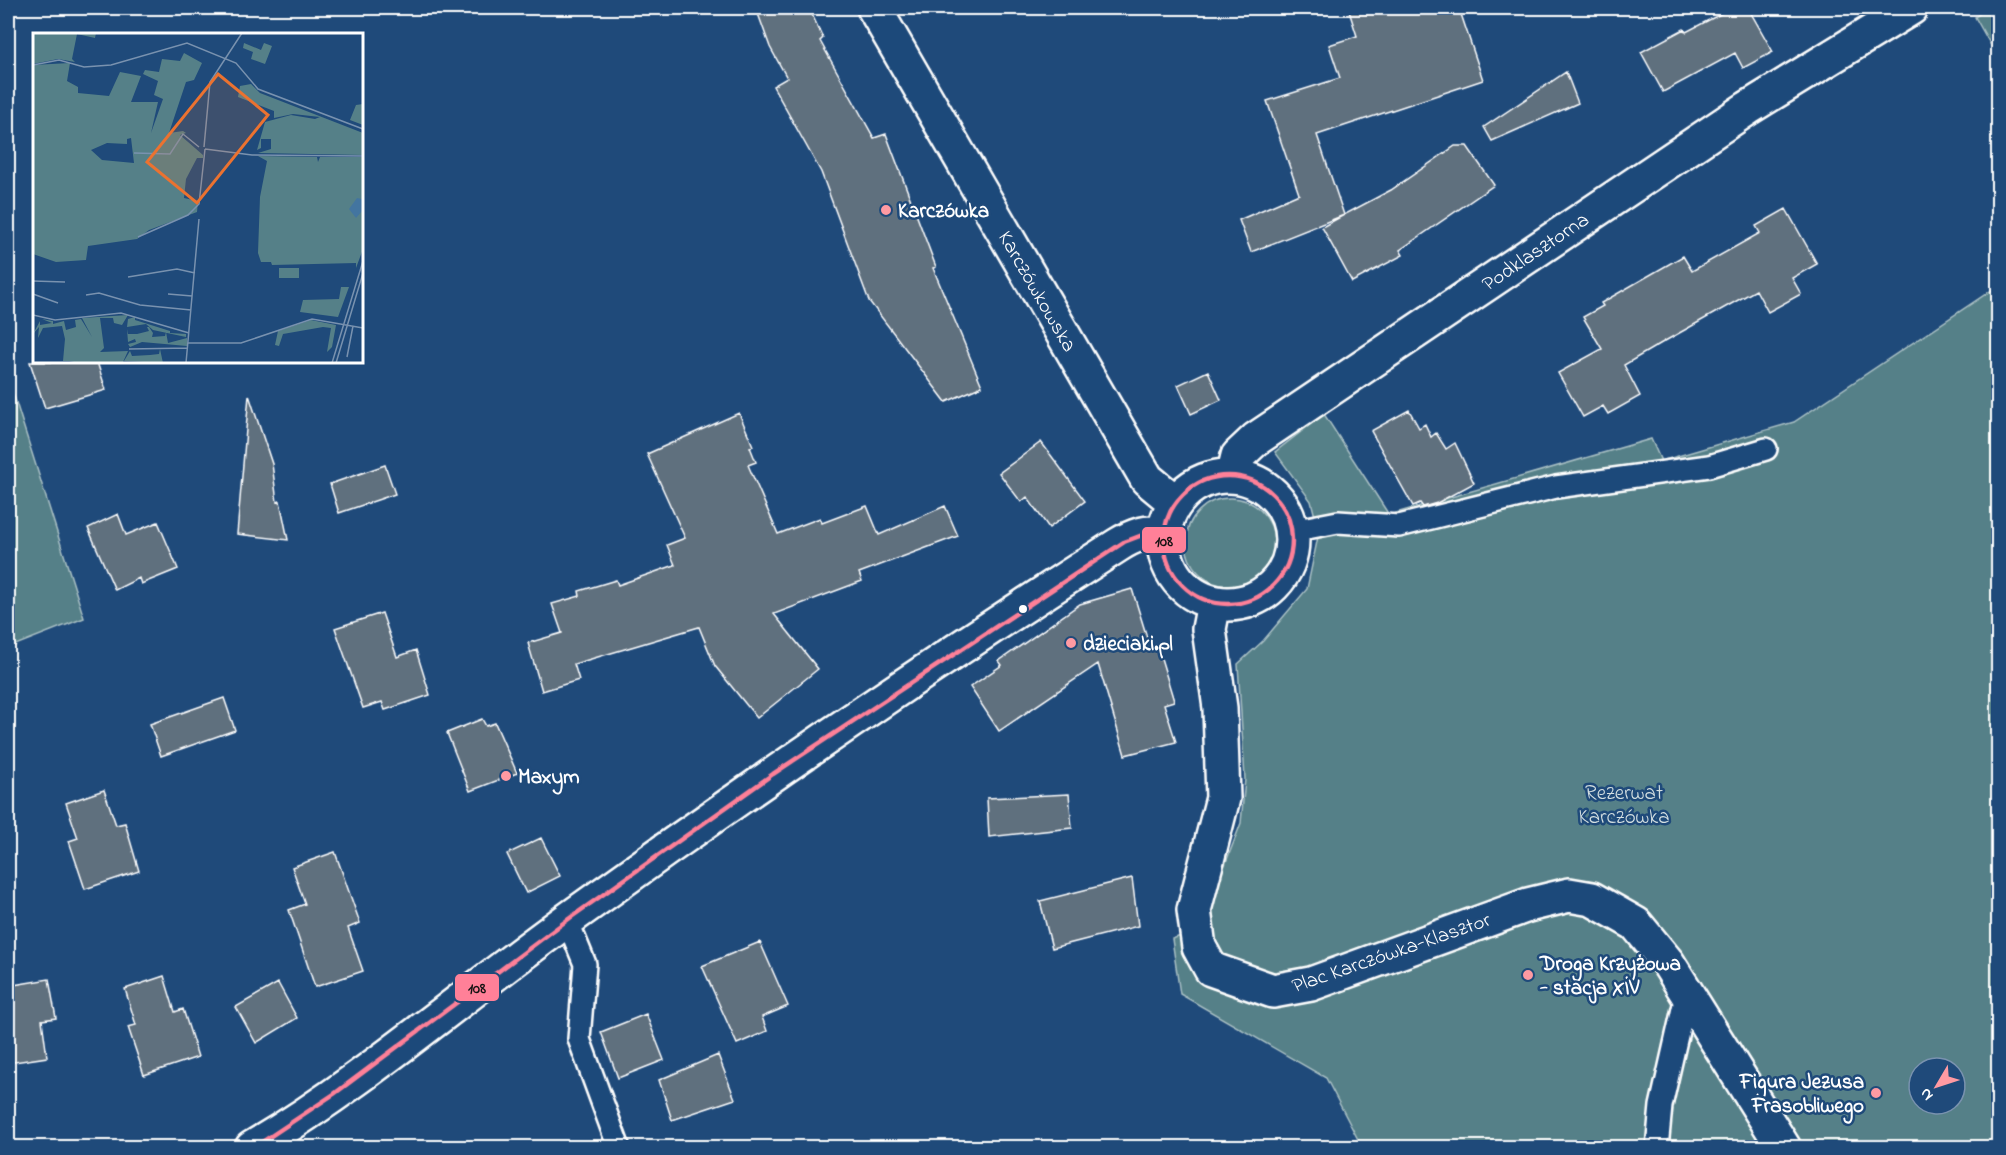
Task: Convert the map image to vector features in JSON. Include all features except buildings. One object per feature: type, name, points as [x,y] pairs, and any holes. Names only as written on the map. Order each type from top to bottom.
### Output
[{"type":"street","name":"Karczówkowska","points":[[874,8],[1147,479],[1176,503]]},
{"type":"street","name":"Podklasztorna","points":[[1233,476],[1238,456],[1256,439],[1748,108],[1911,8]]},
{"type":"street","points":[[1233,476],[1250,479],[1278,500],[1292,531],[1292,552],[1284,572],[1272,588],[1255,599],[1234,604],[1214,603],[1192,594],[1176,578],[1166,557],[1164,534],[1176,503],[1197,484],[1214,477],[1233,476]]},
{"type":"street","points":[[252,1148],[309,1114],[567,920],[868,709],[1134,535],[1149,531],[1164,534]]},
{"type":"street","name":"Plac Karczówka-Klasztor","points":[[1214,603],[1209,629],[1220,708],[1223,798],[1194,910],[1199,947],[1211,969],[1273,992],[1311,984],[1528,905],[1569,895],[1592,899],[1636,924],[1687,991],[1784,1148]]},
{"type":"lane","points":[[1292,531],[1338,522],[1399,526],[1556,487],[1709,466],[1766,449]]},
{"type":"lane","points":[[567,920],[585,964],[579,1039],[619,1148]]},
{"type":"lane","points":[[1657,1148],[1661,1106],[1687,991]]},
{"type":"green space","points":[[1988,8],[1998,8],[1998,58],[1975,17]]},
{"type":"green space","name":"Rezerwat Karczówka","points":[[1998,286],[1998,1147],[1362,1147],[1326,1078],[1180,994],[1172,939],[1181,936],[1188,957],[1223,956],[1210,930],[1213,896],[1241,823],[1245,779],[1238,664],[1263,641],[1307,589],[1319,532],[1311,501],[1275,452],[1324,414],[1389,515],[1651,439],[1661,461],[1794,422]]},
{"type":"green space","points":[[8,377],[84,618],[8,648]]},
{"type":"green space","points":[[1230,498],[1247,501],[1261,511],[1271,525],[1274,542],[1271,559],[1261,573],[1247,583],[1230,586],[1213,583],[1199,573],[1189,559],[1186,542],[1189,525],[1199,511],[1213,501]]},
{"type":"transit line","name":"108","points":[[1228,476],[1252,481],[1273,495],[1287,516],[1292,540],[1287,564],[1273,585],[1252,599],[1228,604],[1204,599],[1183,585],[1169,564],[1164,540],[1169,516],[1183,495],[1204,481],[1228,476]]},
{"type":"transit line","name":"108","points":[[253,1148],[334,1094],[570,918],[773,774],[1124,542],[1145,534],[1164,534]]},
{"type":"place","name":"Karczówka","points":[[886,210]]},
{"type":"place","name":"dzieciaki.pl","points":[[1071,643]]},
{"type":"place","name":"Maxym","points":[[506,776]]},
{"type":"place","name":"Droga Krzyżowa - stacja XIV","points":[[1528,975]]},
{"type":"place","name":"Figura Jezusa Frasobliwego","points":[[1876,1093]]}]
